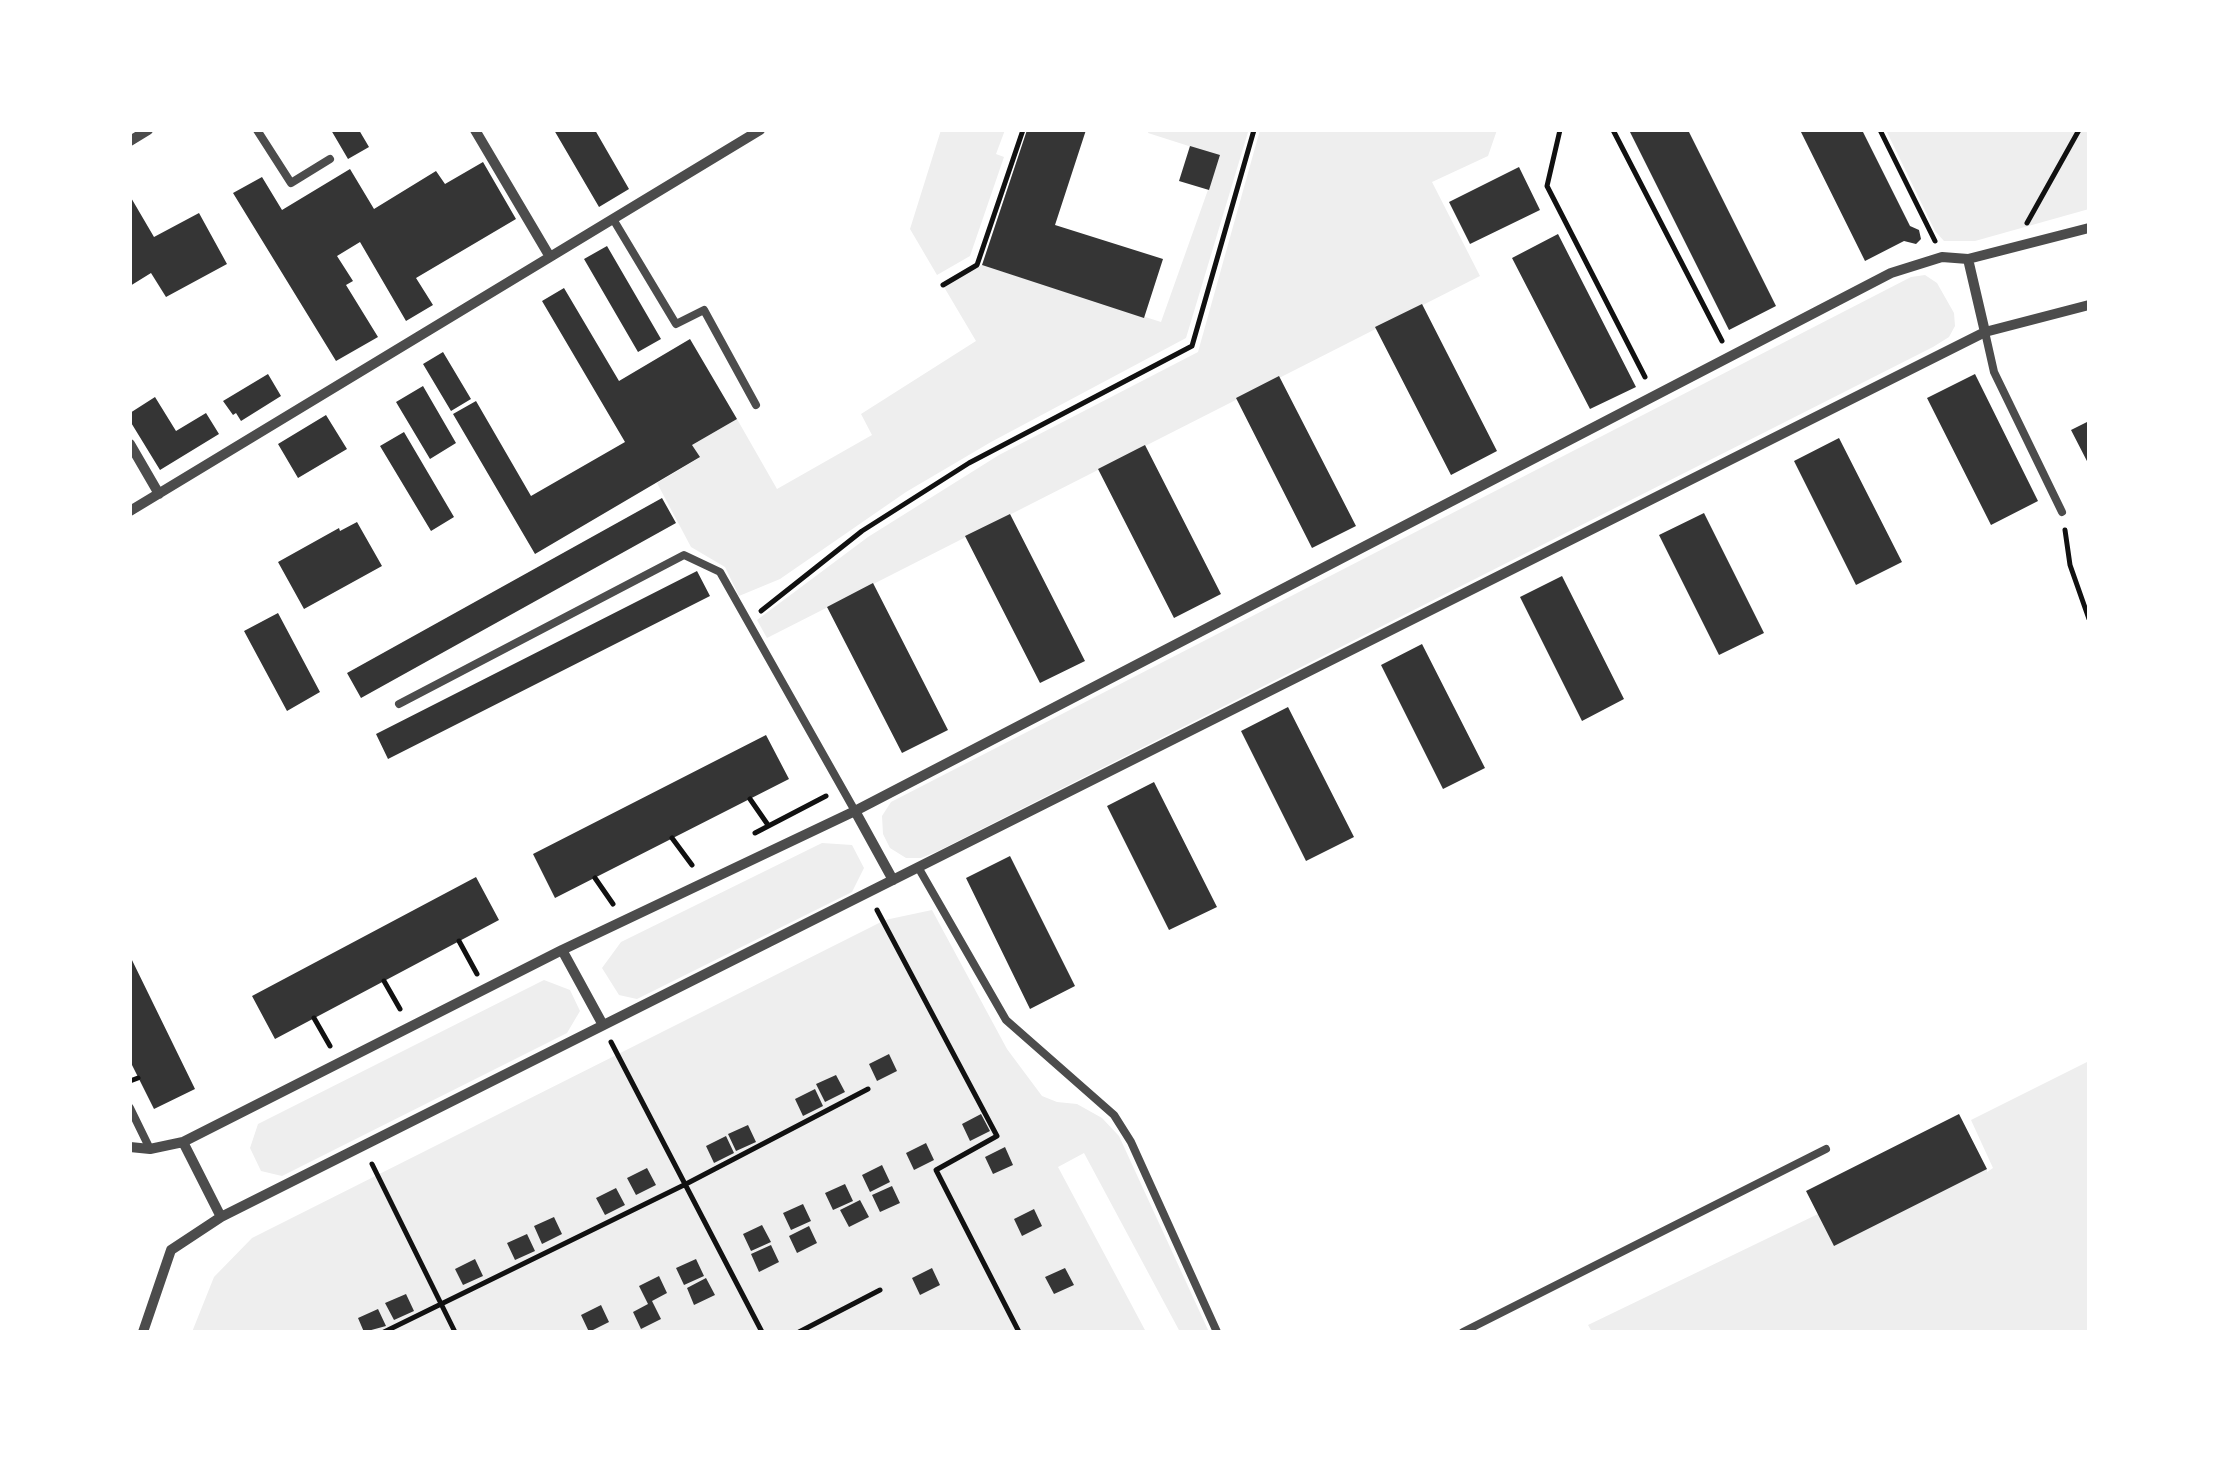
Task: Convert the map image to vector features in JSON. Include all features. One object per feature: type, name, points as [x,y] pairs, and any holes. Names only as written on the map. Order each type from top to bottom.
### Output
[{"type":"street","points":[[130,141],[148,130]]},
{"type":"street","points":[[474,130],[550,257]]},
{"type":"street","points":[[130,512],[760,130]]},
{"type":"street","points":[[130,1147],[150,1149],[183,1142],[562,950],[855,811],[1891,274],[1942,257],[1968,259],[2089,228]]},
{"type":"street","points":[[1968,259],[1985,332]]},
{"type":"street","points":[[143,1332],[170,1250],[220,1218],[1985,332],[2089,305]]},
{"type":"street","points":[[130,444],[159,494]]},
{"type":"street","points":[[855,811],[892,880]]},
{"type":"street","points":[[562,950],[602,1025]]},
{"type":"street","points":[[183,1142],[220,1218]]},
{"type":"lane","points":[[258,130],[291,182],[330,159]]},
{"type":"lane","points":[[613,218],[676,324],[704,310],[756,405]]},
{"type":"lane","points":[[1985,332],[1994,372],[2062,512]]},
{"type":"lane","points":[[399,704],[684,555],[720,572],[855,811]]},
{"type":"lane","points":[[918,868],[1006,1020],[1114,1114],[1131,1142],[1217,1332]]},
{"type":"lane","points":[[130,1108],[150,1149]]},
{"type":"lane","points":[[1463,1332],[1826,1150]]},
{"type":"path","points":[[943,285],[976,265],[1022,130]]},
{"type":"path","points":[[748,621],[862,531],[970,463],[1192,346],[1254,130]]},
{"type":"path","points":[[1560,130],[1547,186],[1655,396]]},
{"type":"path","points":[[1613,130],[1730,356]]},
{"type":"path","points":[[1880,130],[1942,257]]},
{"type":"path","points":[[2013,248],[2079,130]]},
{"type":"path","points":[[2062,512],[2070,564],[2089,619]]},
{"type":"path","points":[[750,799],[768,826]]},
{"type":"path","points":[[672,838],[692,865]]},
{"type":"path","points":[[595,878],[614,906]]},
{"type":"path","points":[[868,893],[997,1136],[936,1170],[1019,1332]]},
{"type":"path","points":[[459,941],[478,976]]},
{"type":"path","points":[[384,981],[403,1015]]},
{"type":"path","points":[[314,1018],[333,1052]]},
{"type":"path","points":[[602,1025],[762,1332]]},
{"type":"path","points":[[130,1082],[138,1078]]},
{"type":"path","points":[[384,1332],[686,1184],[868,1089]]},
{"type":"path","points":[[363,1146],[455,1332]]},
{"type":"path","points":[[799,1332],[880,1290]]},
{"type":"shaded area","points":[[941,130],[1005,130],[996,154],[1004,157],[970,256],[937,275],[910,229]]},
{"type":"shaded area","points":[[1260,130],[1497,130],[1488,156],[1432,182],[1480,276],[767,638],[757,620],[868,537],[999,455],[1198,352]]},
{"type":"shaded area","points":[[1886,130],[2089,130],[2089,209],[1975,241],[1944,241],[1935,231]]},
{"type":"shaded area","points":[[1248,132],[1186,338],[991,442],[906,492],[780,579],[739,596],[725,567],[691,547],[657,483],[699,458],[692,445],[737,419],[777,489],[872,435],[861,414],[976,341],[944,287],[982,265],[1161,322],[1220,156],[1148,133]]},
{"type":"shaded area","points":[[1925,275],[1937,283],[1954,313],[1955,326],[1949,337],[1933,347],[938,851],[921,858],[906,858],[890,848],[883,834],[882,816],[891,802],[1911,277]]},
{"type":"shaded area","points":[[822,843],[852,845],[864,868],[852,892],[637,999],[619,995],[602,968],[621,942]]},
{"type":"shaded area","points":[[932,910],[1007,1049],[1042,1096],[1077,1104],[1102,1118],[1119,1136],[1209,1332],[1180,1332],[1084,1153],[1058,1167],[1146,1332],[192,1332],[214,1277],[252,1238],[885,920]]},
{"type":"shaded area","points":[[544,980],[570,990],[580,1011],[567,1033],[282,1176],[261,1171],[250,1148],[258,1124]]},
{"type":"shaded area","points":[[2089,1061],[2089,1332],[1592,1332],[1588,1325],[1818,1214],[1834,1245],[1987,1172],[1993,1168],[1971,1120]]},
{"type":"building","points":[[331,130],[359,130],[369,147],[348,159]]},
{"type":"building","points":[[554,130],[595,130],[629,189],[599,207]]},
{"type":"building","points":[[1027,130],[1086,130],[1055,225],[1163,259],[1144,318],[982,265]]},
{"type":"building","points":[[1629,130],[1688,130],[1776,306],[1729,330]]},
{"type":"building","points":[[1800,130],[1862,130],[1910,226],[1919,230],[1921,239],[1916,244],[1904,241],[1865,261]]},
{"type":"building","points":[[1190,146],[1220,155],[1209,190],[1179,181]]},
{"type":"building","points":[[483,162],[516,219],[416,278],[433,305],[406,321],[360,242],[337,256],[353,281],[346,285],[378,337],[336,361],[233,193],[262,177],[282,210],[350,169],[374,209],[436,171],[445,184]]},
{"type":"building","points":[[1519,167],[1540,210],[1470,244],[1449,202]]},
{"type":"building","points":[[130,196],[154,237],[199,213],[227,264],[166,297],[151,273],[130,286]]},
{"type":"building","points":[[1558,234],[1636,387],[1590,409],[1512,258]]},
{"type":"building","points":[[607,246],[661,339],[638,352],[584,259]]},
{"type":"building","points":[[564,288],[619,381],[690,339],[737,419],[692,445],[700,457],[535,554],[453,414],[476,401],[531,496],[625,442],[542,301]]},
{"type":"building","points":[[1422,304],[1497,451],[1451,475],[1375,327]]},
{"type":"building","points":[[443,352],[471,399],[451,411],[423,364]]},
{"type":"building","points":[[268,374],[281,396],[241,421],[223,401]]},
{"type":"building","points":[[1975,374],[2038,501],[1991,525],[1927,398]]},
{"type":"building","points":[[1279,376],[1356,526],[1312,548],[1236,398]]},
{"type":"building","points":[[423,386],[456,443],[430,459],[396,402]]},
{"type":"building","points":[[155,397],[176,431],[206,413],[219,434],[160,470],[130,421],[130,413]]},
{"type":"building","points":[[326,415],[347,449],[298,478],[278,444]]},
{"type":"building","points":[[2089,421],[2089,465],[2071,430]]},
{"type":"building","points":[[404,432],[454,517],[431,531],[380,446]]},
{"type":"building","points":[[1839,438],[1902,562],[1856,585],[1794,461]]},
{"type":"building","points":[[1145,445],[1221,594],[1174,618],[1098,469]]},
{"type":"building","points":[[662,498],[676,523],[361,698],[347,673]]},
{"type":"building","points":[[1704,513],[1764,633],[1719,655],[1659,535]]},
{"type":"building","points":[[1010,514],[1085,661],[1040,683],[965,536]]},
{"type":"building","points":[[357,522],[382,566],[304,609],[278,562]]},
{"type":"building","points":[[697,571],[710,596],[388,759],[376,734]]},
{"type":"building","points":[[1562,576],[1624,699],[1582,721],[1520,597]]},
{"type":"building","points":[[873,583],[948,730],[902,753],[827,607]]},
{"type":"building","points":[[278,613],[320,692],[287,711],[244,631]]},
{"type":"building","points":[[1422,644],[1485,768],[1443,789],[1381,665]]},
{"type":"building","points":[[1288,707],[1354,837],[1306,861],[1241,731]]},
{"type":"building","points":[[766,735],[789,779],[555,898],[533,854]]},
{"type":"building","points":[[1154,782],[1217,907],[1169,930],[1107,806]]},
{"type":"building","points":[[1010,856],[1075,986],[1030,1009],[966,878]]},
{"type":"building","points":[[476,877],[499,920],[275,1039],[252,996]]},
{"type":"building","points":[[130,956],[195,1089],[154,1109],[130,1061]]},
{"type":"building","points":[[889,1054],[897,1071],[877,1081],[869,1064]]},
{"type":"building","points":[[836,1075],[845,1092],[825,1102],[816,1084]]},
{"type":"building","points":[[815,1089],[823,1106],[803,1116],[795,1099]]},
{"type":"building","points":[[981,1114],[990,1131],[970,1141],[962,1124]]},
{"type":"building","points":[[1959,1114],[1987,1169],[1834,1246],[1806,1191]]},
{"type":"building","points":[[748,1125],[756,1142],[736,1151],[728,1134]]},
{"type":"building","points":[[726,1136],[734,1153],[714,1163],[706,1146]]},
{"type":"building","points":[[926,1143],[934,1160],[914,1170],[906,1153]]},
{"type":"building","points":[[1005,1147],[1013,1165],[993,1174],[985,1157]]},
{"type":"building","points":[[882,1165],[890,1182],[870,1192],[862,1175]]},
{"type":"building","points":[[647,1168],[656,1185],[636,1195],[627,1178]]},
{"type":"building","points":[[845,1184],[853,1201],[833,1210],[825,1193]]},
{"type":"building","points":[[892,1186],[900,1203],[880,1212],[872,1195]]},
{"type":"building","points":[[616,1188],[625,1205],[605,1215],[596,1198]]},
{"type":"building","points":[[860,1200],[869,1217],[849,1227],[840,1210]]},
{"type":"building","points":[[803,1204],[811,1221],[791,1230],[783,1213]]},
{"type":"building","points":[[1034,1209],[1042,1226],[1022,1236],[1014,1219]]},
{"type":"building","points":[[554,1217],[562,1234],[542,1244],[534,1226]]},
{"type":"building","points":[[762,1225],[771,1242],[751,1251],[743,1234]]},
{"type":"building","points":[[809,1226],[817,1243],[797,1253],[789,1236]]},
{"type":"building","points":[[527,1234],[535,1251],[515,1260],[507,1243]]},
{"type":"building","points":[[771,1245],[779,1262],[759,1272],[751,1254]]},
{"type":"building","points":[[475,1259],[483,1276],[463,1285],[455,1269]]},
{"type":"building","points":[[696,1259],[704,1276],[684,1285],[676,1268]]},
{"type":"building","points":[[932,1268],[940,1285],[920,1295],[912,1278]]},
{"type":"building","points":[[1065,1268],[1074,1285],[1054,1294],[1045,1277]]},
{"type":"building","points":[[659,1276],[667,1293],[652,1301],[661,1319],[641,1329],[633,1312],[648,1304],[639,1286]]},
{"type":"building","points":[[706,1278],[715,1295],[694,1305],[687,1288]]},
{"type":"building","points":[[406,1294],[414,1311],[394,1320],[385,1303]]},
{"type":"building","points":[[601,1305],[609,1322],[589,1332],[581,1315]]},
{"type":"building","points":[[378,1309],[386,1326],[364,1332],[358,1318]]}]
